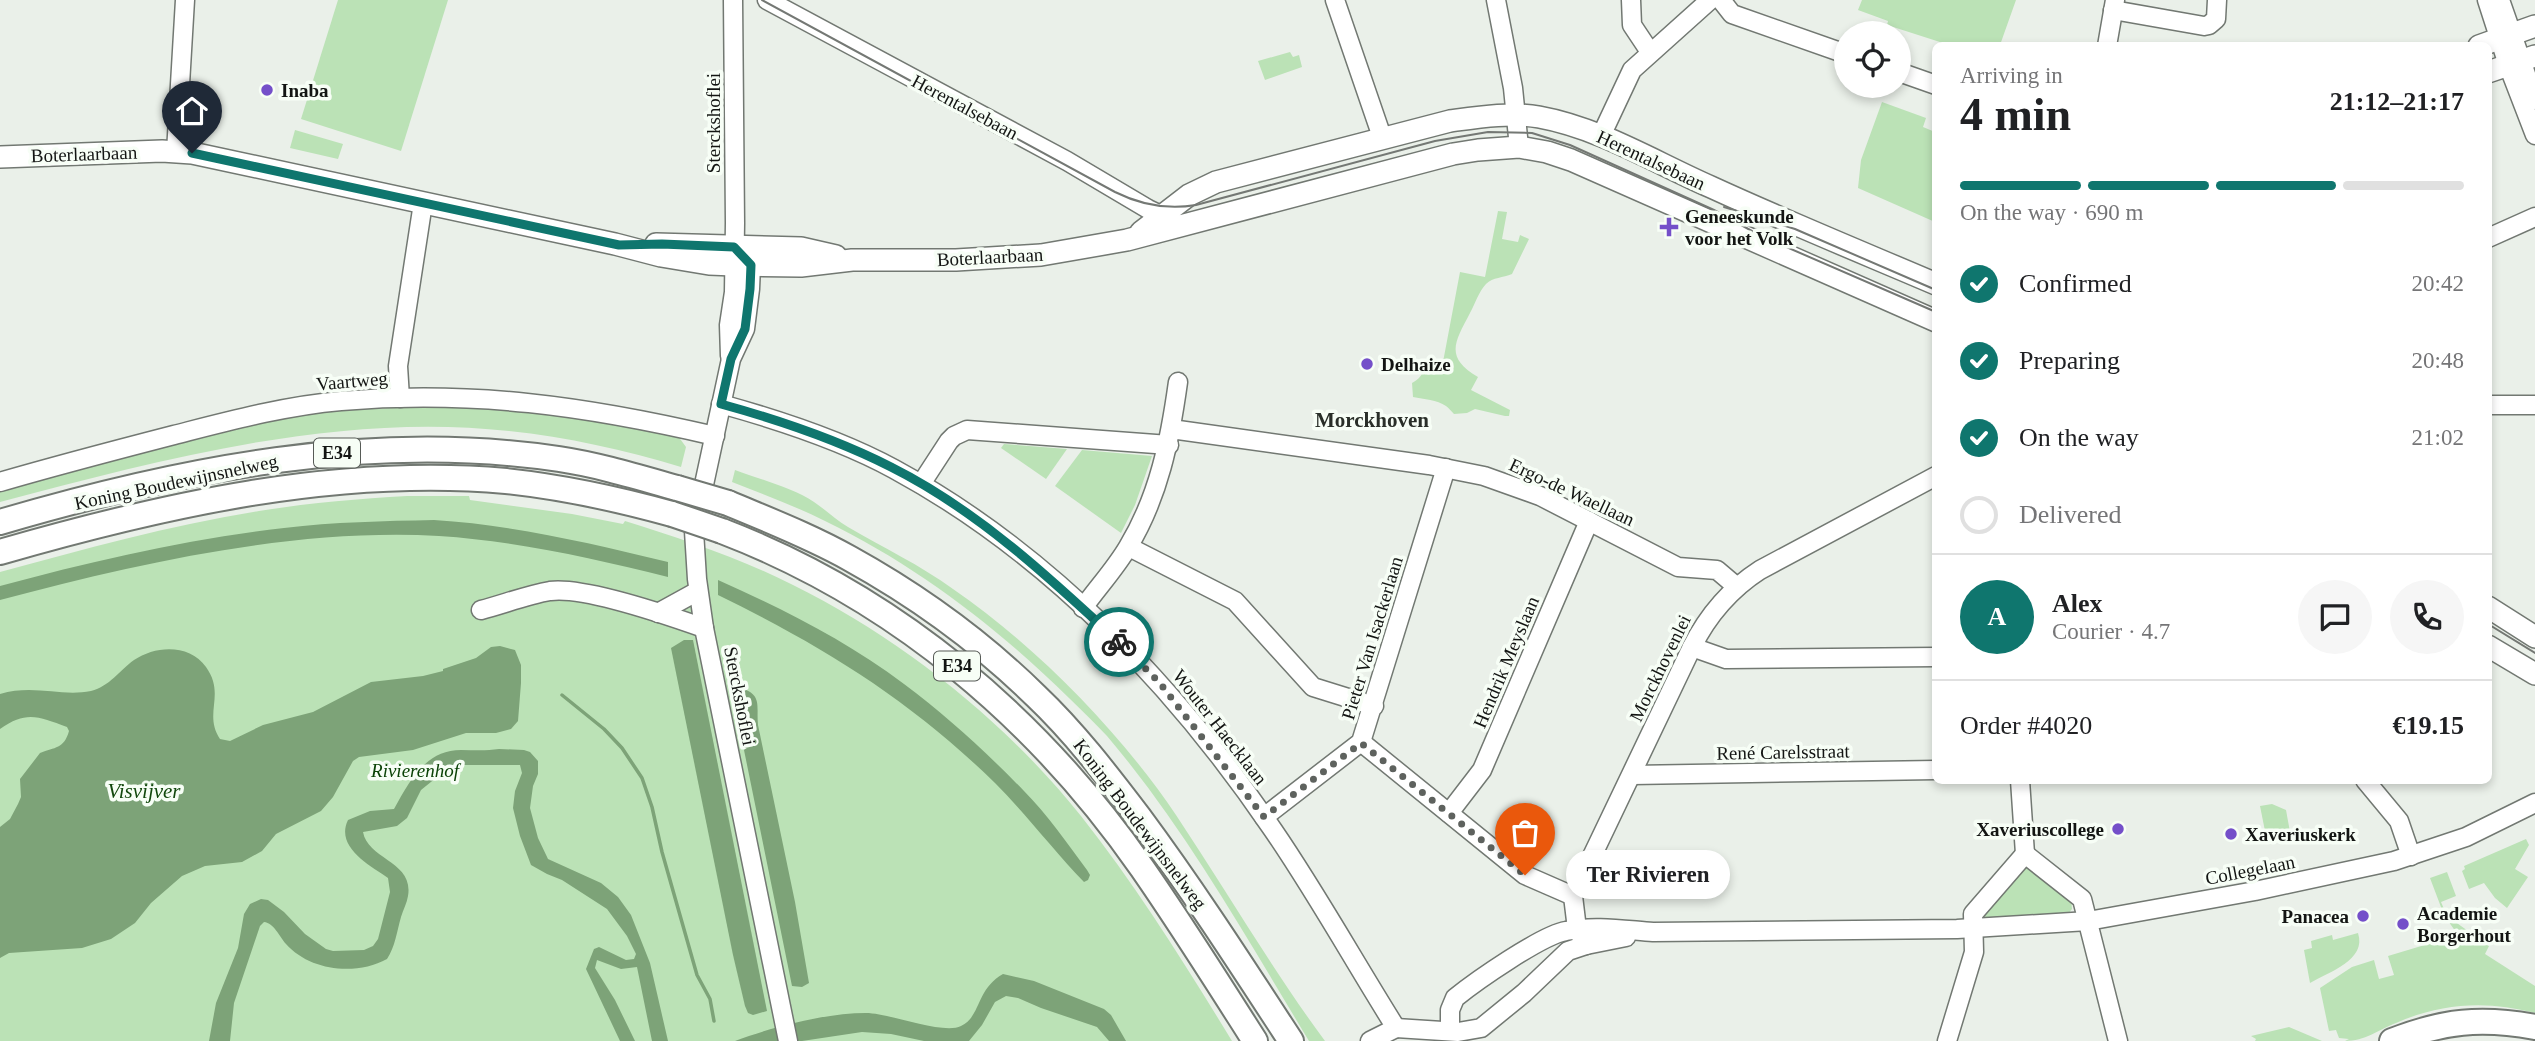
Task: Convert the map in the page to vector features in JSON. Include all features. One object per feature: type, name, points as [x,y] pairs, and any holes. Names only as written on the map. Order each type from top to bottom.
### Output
[{"type":"highway","name":"Koning Boudewijnsnelweg","points":[[0,522],[124,489],[213,470],[339,453],[392,450],[507,453],[561,459],[615,470],[728,503],[802,534],[898,587],[993,657],[1038,698],[1111,779],[1164,851],[1291,1041]]},
{"type":"highway","name":"Koning Boudewijnsnelweg","points":[[0,552],[141,515],[230,497],[337,482],[437,478],[506,481],[599,495],[673,514],[722,531],[787,557],[860,598],[933,647],[1013,715],[1086,795],[1141,866],[1255,1041]]},
{"type":"highway","points":[[2392,1041],[2437,1026],[2467,1021],[2493,1021],[2535,1027]]},
{"type":"main road","points":[[2496,40],[2535,26]]},
{"type":"main road","name":"Herentalsebaan","points":[[1162,217],[1189,195],[1206,186],[1450,121],[1517,115],[1558,121],[1601,136],[1712,188],[1932,282]]},
{"type":"main road","name":"Herentalsebaan","points":[[1191,224],[1429,160],[1478,150],[1518,147],[1571,160],[1932,319]]},
{"type":"main road","name":"Boterlaarbaan","points":[[0,157],[176,152],[206,156],[619,245],[662,244],[740,259],[801,247],[852,260],[1009,258],[1086,249],[1191,224]]},
{"type":"main road","name":"Boterlaarbaan","points":[[1127,240],[1162,217]]},
{"type":"main road","points":[[2492,610],[2535,637]]},
{"type":"main road","points":[[2492,648],[2535,674]]},
{"type":"street","points":[[176,152],[186,0]]},
{"type":"street","name":"Sterckshoflei","points":[[733,0],[740,259],[729,325],[731,359],[694,531],[698,591],[704,628],[787,1033]]},
{"type":"street","name":"Herentalsebaan","points":[[767,0],[1067,161],[1162,217],[1191,224]]},
{"type":"street","points":[[1335,0],[1382,137]]},
{"type":"street","points":[[1496,0],[1517,115],[1518,147]]},
{"type":"street","points":[[1631,0],[1632,25],[1650,52]]},
{"type":"street","points":[[1601,136],[1632,70],[1710,0]]},
{"type":"street","points":[[1721,0],[1732,14],[1834,50]]},
{"type":"street","points":[[2108,42],[2114,5],[2204,26],[2216,19],[2217,0]]},
{"type":"street","points":[[2487,0],[2496,40],[2535,100]]},
{"type":"street","points":[[2496,40],[2500,0]]},
{"type":"street","points":[[2513,63],[2535,135]]},
{"type":"street","points":[[1911,76],[1932,84]]},
{"type":"street","points":[[400,398],[398,366],[423,203]]},
{"type":"street","points":[[2492,236],[2535,217]]},
{"type":"street","points":[[1083,608],[1129,547],[1147,510],[1170,437],[1178,382]]},
{"type":"street","name":"Vaartweg","points":[[0,482],[89,456],[265,413],[339,402],[400,398],[547,403],[715,436]]},
{"type":"street","name":"Wouter Haecklaan","points":[[721,404],[844,446],[921,484],[1016,550],[1083,608],[1159,682],[1264,817],[1396,1028]]},
{"type":"street","points":[[2492,404],[2535,405]]},
{"type":"street","name":"Ergo-de Waellaan","points":[[921,484],[949,441],[967,430],[1170,437],[1446,468],[1505,482],[1540,496],[1678,567],[1717,570],[1737,587]]},
{"type":"street","name":"Pieter Van Isackerlaan","points":[[1264,817],[1361,743],[1446,468]]},
{"type":"street","name":"Morckhovenlei","points":[[1573,896],[1692,647],[1710,616],[1737,587],[1760,570],[1932,478]]},
{"type":"street","name":"Hendrik Meyslaan","points":[[1449,813],[1482,770],[1589,521]]},
{"type":"street","points":[[1129,547],[1235,601],[1313,687],[1374,705]]},
{"type":"street","points":[[481,610],[541,593],[563,591],[658,613],[704,628]]},
{"type":"street","points":[[658,613],[698,591]]},
{"type":"street","points":[[1692,647],[1726,659],[1932,657]]},
{"type":"street","points":[[1361,743],[1525,875],[1573,896],[1581,937]]},
{"type":"street","name":"René Carelsstraat","points":[[1632,775],[1932,770]]},
{"type":"street","points":[[1947,1041],[1974,952],[1973,914],[2025,854],[2020,784]]},
{"type":"street","points":[[2368,784],[2399,821],[2411,856]]},
{"type":"street","name":"Collegelaan","points":[[1450,1031],[1452,1004],[1461,994],[1548,937],[1653,932],[1974,928],[2088,920],[2364,869],[2466,838],[2535,803]]},
{"type":"street","points":[[2025,854],[2082,899],[2118,1041]]},
{"type":"street","name":"Collegelaan","points":[[1396,1028],[1483,1035],[1581,937]]},
{"type":"street","points":[[1370,1041],[1396,1028]]},
{"type":"green space","points":[[338,0],[448,0],[401,151],[301,119]]},
{"type":"green space","points":[[1862,0],[2016,0],[2001,42],[1940,42],[1911,33],[1911,21],[1888,21],[1858,10]]},
{"type":"green space","points":[[1290,52],[1293,57],[1299,55],[1302,67],[1265,80],[1258,61]]},
{"type":"green space","points":[[1882,102],[1926,118],[1923,127],[1932,131],[1932,221],[1858,188],[1861,160]]},
{"type":"green space","points":[[295,130],[343,144],[338,159],[290,148]]},
{"type":"green space","points":[[1498,211],[1507,212],[1502,239],[1518,242],[1520,235],[1529,239],[1512,274],[1492,280],[1481,290],[1460,332],[1456,348],[1460,363],[1478,377],[1471,390],[1510,410],[1509,416],[1475,409],[1454,414],[1439,402],[1413,397],[1412,383],[1431,364],[1443,362],[1460,272],[1485,277]]},
{"type":"green space","points":[[412,407],[507,408],[556,412],[678,436],[686,447],[681,467],[596,445],[509,431],[445,427],[380,428],[252,443],[124,470],[0,502],[0,489],[260,421],[322,411]]},
{"type":"green space","points":[[1004,444],[1067,449],[1046,479],[1001,448]]},
{"type":"green space","points":[[1082,450],[1152,456],[1135,505],[1121,533],[1055,486]]},
{"type":"green space","points":[[735,470],[806,497],[848,527],[928,572],[1015,636],[1075,692],[1154,784],[1325,1041],[1309,1041],[1214,884],[1163,808],[1107,736],[1069,698],[985,623],[923,578],[859,538],[791,505],[732,482]]},
{"type":"green space","name":"Rivierenhof","points":[[407,496],[469,496],[470,500],[623,524],[625,521],[752,566],[834,607],[873,631],[912,657],[985,715],[1051,781],[1102,843],[1141,898],[1232,1041],[0,1041],[0,572],[193,523],[277,508]]},
{"type":"green space","points":[[2272,804],[2286,810],[2290,832],[2266,836],[2260,806]]},
{"type":"green space","points":[[2526,839],[2529,845],[2515,869],[2528,877],[2507,908],[2484,883],[2469,889],[2462,871],[2464,866]]},
{"type":"green space","points":[[2022,862],[2071,898],[2072,909],[2068,914],[1978,920]]},
{"type":"green space","points":[[2447,872],[2456,896],[2441,902],[2447,916],[2489,946],[2485,954],[2535,986],[2535,1013],[2482,1005],[2447,1008],[2413,1016],[2359,1039],[2345,1041],[2349,1039],[2339,1038],[2336,1030],[2329,1031],[2320,988],[2352,967],[2374,960],[2379,979],[2394,975],[2388,956],[2458,935],[2444,915],[2430,878]]},
{"type":"green space","points":[[2358,933],[2357,951],[2352,958],[2310,983],[2304,950],[2312,948],[2311,941],[2332,935],[2333,940]]},
{"type":"green space","points":[[2289,1027],[2322,1041],[2255,1041],[2251,1036]]},
{"type":"water","points":[[434,520],[523,530],[668,562],[668,577],[525,546],[439,536],[384,535],[329,537],[217,551],[107,573],[0,600],[0,586],[176,545],[303,526]]},
{"type":"water","points":[[718,580],[837,640],[882,668],[936,709],[981,748],[1032,800],[1087,870],[1090,875],[1088,880],[1084,882],[995,783],[931,726],[830,655],[718,595]]},
{"type":"water","points":[[684,640],[693,640],[767,1011],[753,1015],[748,1013],[745,1006],[733,955],[671,648]]},
{"type":"water","name":"Visvijver","points":[[500,646],[515,650],[521,665],[518,721],[511,729],[496,733],[466,733],[413,750],[359,757],[353,761],[333,797],[321,811],[276,834],[262,851],[242,862],[205,866],[182,876],[151,903],[135,923],[111,939],[82,948],[9,953],[0,958],[0,827],[10,819],[21,797],[20,779],[40,753],[62,744],[69,731],[67,727],[49,720],[33,717],[18,719],[0,729],[0,694],[24,690],[69,693],[91,691],[109,682],[143,655],[162,650],[182,651],[199,659],[212,677],[215,730],[220,739],[230,741],[263,725],[313,712],[371,682],[443,671],[476,658],[491,647]]},
{"type":"water","points":[[741,688],[753,694],[757,702],[758,725],[809,983],[802,987],[792,986],[732,691]]},
{"type":"water","points":[[524,750],[530,752],[538,761],[538,774],[533,786],[530,808],[538,838],[548,859],[601,883],[618,897],[631,915],[650,963],[668,1041],[652,1041],[637,967],[621,969],[597,960],[595,968],[615,1000],[635,1041],[620,1041],[586,969],[594,949],[599,947],[626,960],[634,959],[636,954],[627,936],[607,909],[562,880],[531,865],[513,808],[515,791],[522,773],[520,765],[452,765],[421,790],[407,818],[397,826],[363,832],[373,849],[398,868],[408,884],[407,901],[387,959],[362,968],[320,965],[296,953],[274,927],[264,922],[260,926],[234,1003],[230,1041],[209,1041],[216,1003],[238,948],[244,914],[250,904],[261,899],[268,900],[326,949],[364,950],[373,946],[378,939],[390,892],[388,878],[350,847],[345,830],[348,820],[370,811],[394,809],[412,778],[437,755],[448,751]]},
{"type":"water","points":[[1003,974],[1034,981],[1104,1009],[1111,1015],[1126,1041],[1109,1041],[1097,1027],[1006,996],[995,1002],[969,1041],[924,1041],[891,1034],[862,1032],[802,1041],[735,1041],[799,1022],[834,1015],[866,1013],[942,1028],[961,1026],[972,1016],[988,987]]},
{"type":"waterway","points":[[562,695],[604,729],[622,748],[642,778],[697,975],[710,999],[714,1021]]},
{"type":"tram line","points":[[762,0],[1115,192],[1144,203],[1164,207],[1196,205],[1435,141],[1488,132],[1532,133],[1570,145],[1714,210],[1761,236],[1932,310]]},
{"type":"tram line","points":[[1724,207],[1795,229],[1932,288]]},
{"type":"tram line","points":[[2492,626],[2535,653]]},
{"type":"way so far","points":[[1119,642],[1159,682],[1264,817],[1361,743],[1525,875]]},
{"type":"place","name":"Inaba","points":[[267,90]]},
{"type":"place","name":"Geneeskunde voor het Volk","points":[[1669,227]]},
{"type":"place","name":"Delhaize","points":[[1367,364]]},
{"type":"place","name":"Xaveriuscollege","points":[[2118,829]]},
{"type":"place","name":"Xaveriuskerk","points":[[2231,834]]},
{"type":"place","name":"Ter Rivieren","points":[[1525,875]]},
{"type":"place","name":"Panacea","points":[[2363,916]]},
{"type":"place","name":"Academie Borgerhout","points":[[2403,924]]},
{"type":"district","name":"Morckhoven","points":[[1372,420]]},
{"type":"route","points":[[192,153],[619,245],[734,247],[751,265],[750,289],[745,329],[731,359],[721,404],[844,446],[921,484],[1016,550],[1053,580],[1119,642]]}]
